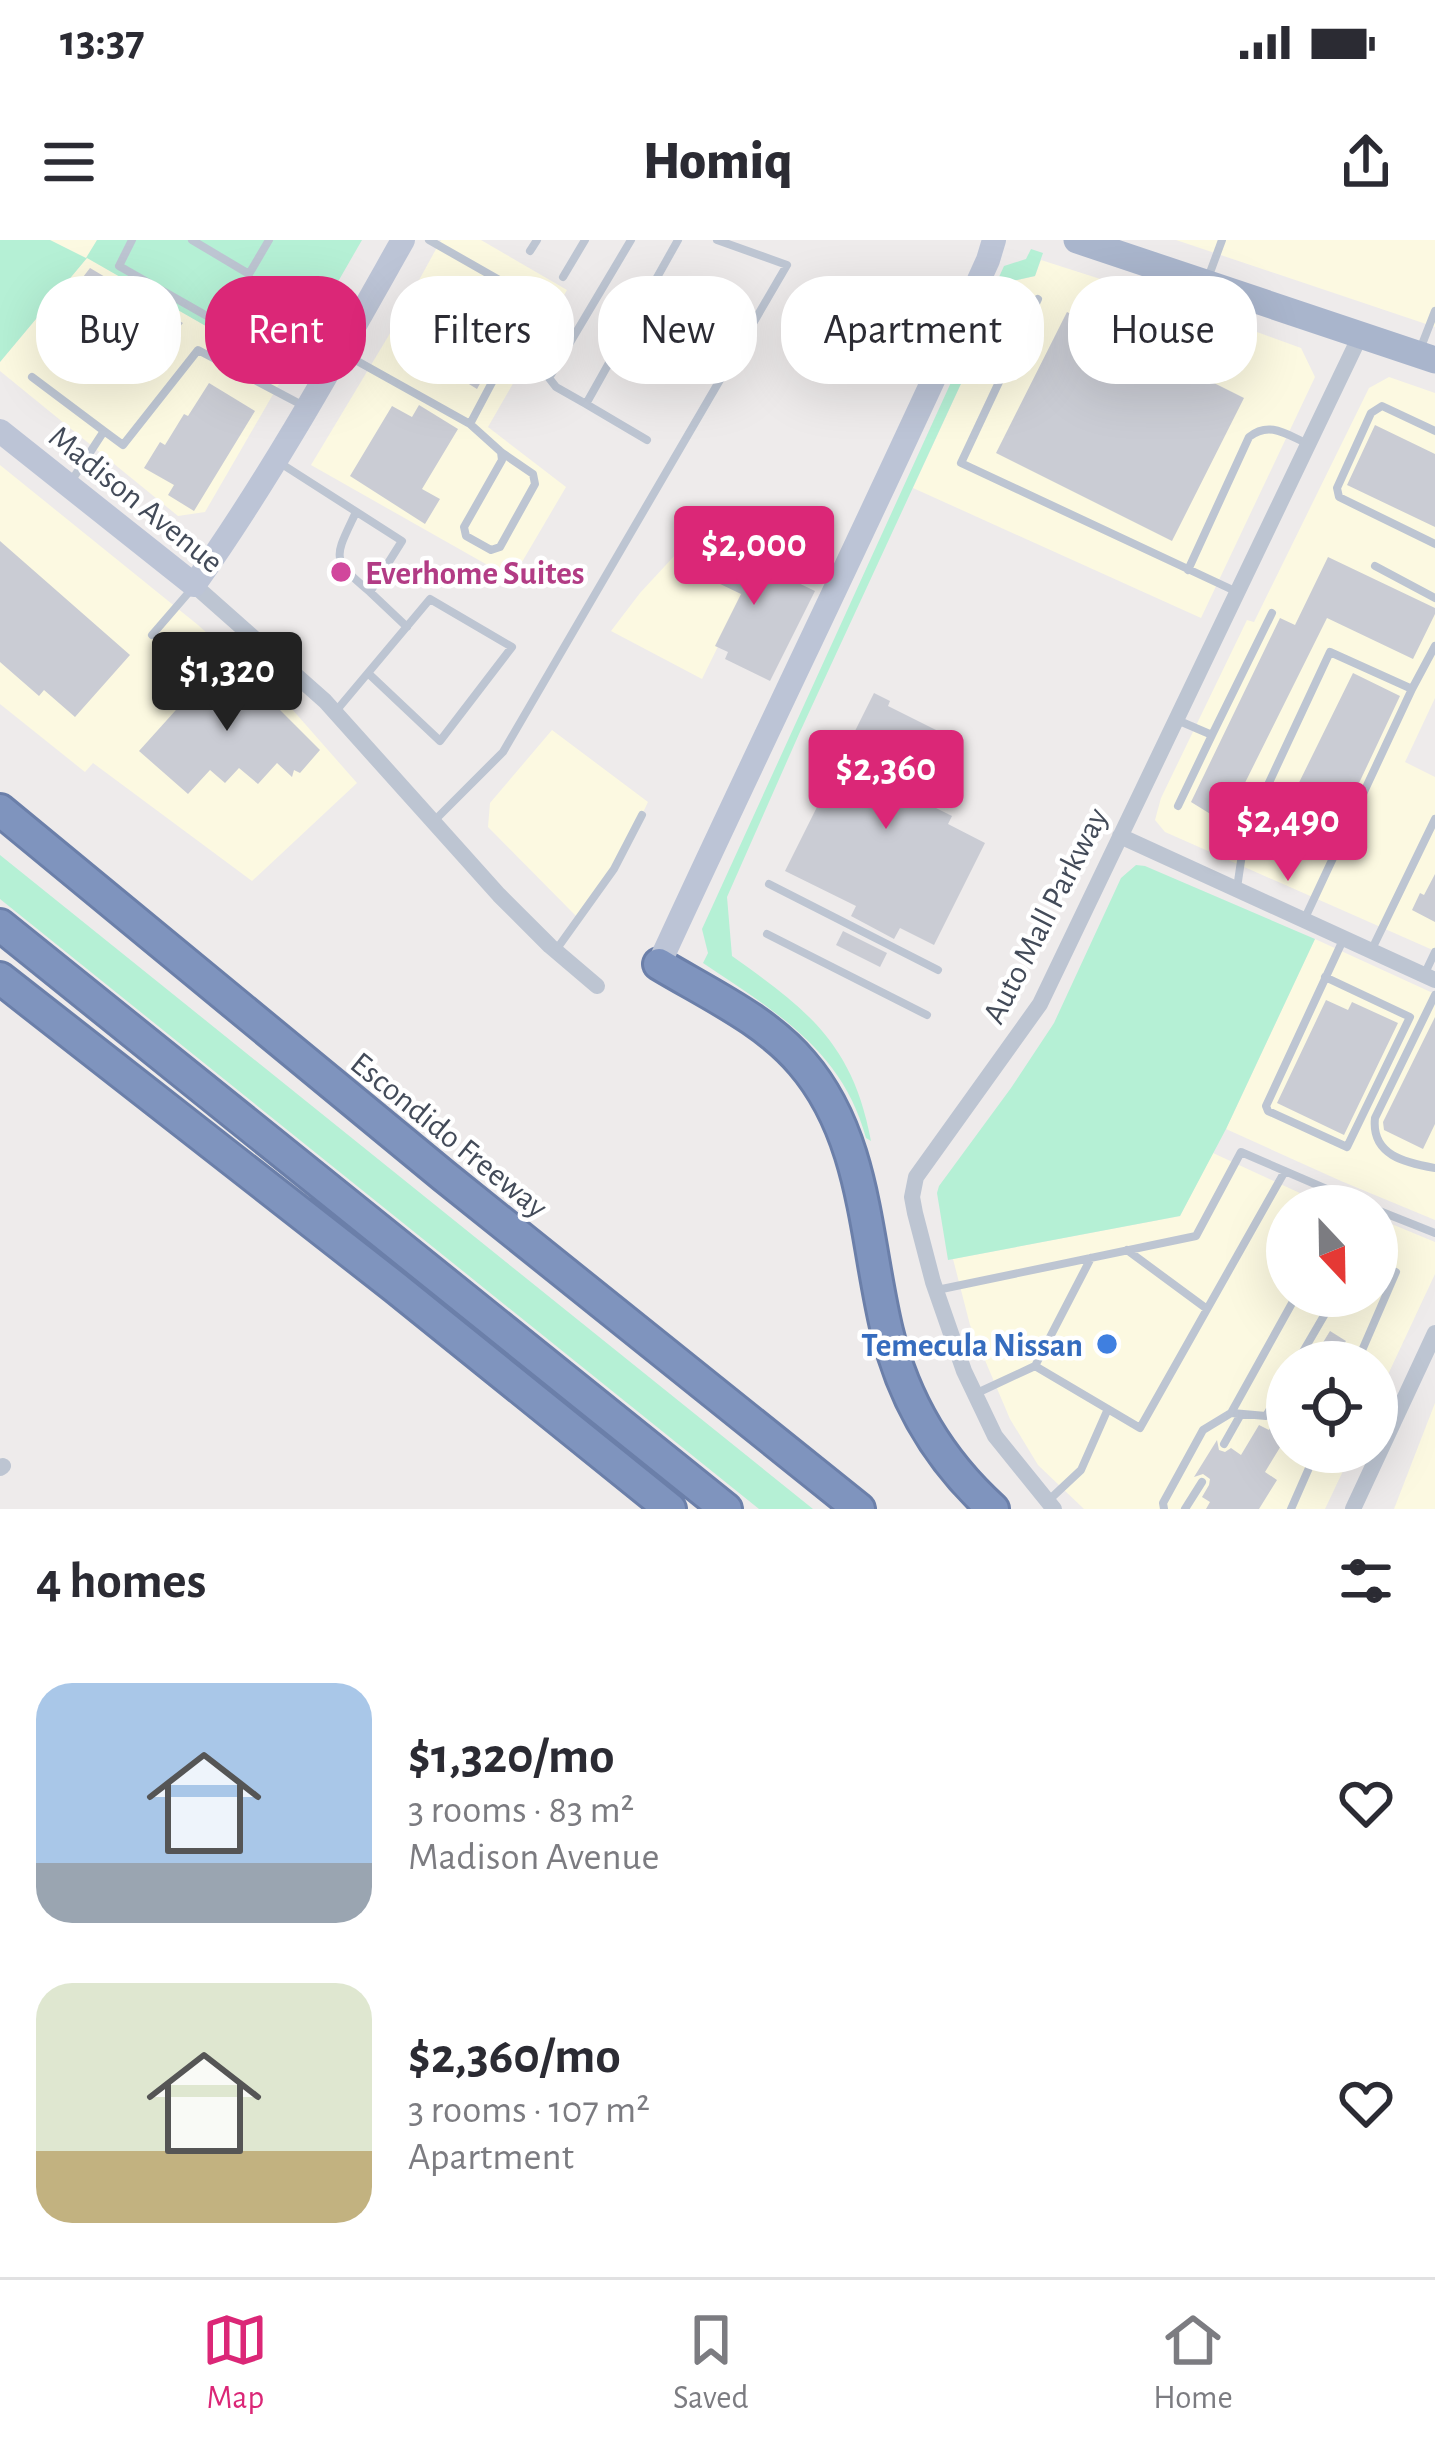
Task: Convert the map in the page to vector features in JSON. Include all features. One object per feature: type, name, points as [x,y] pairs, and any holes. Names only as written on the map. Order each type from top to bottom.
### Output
[{"type":"highway","name":"Escondido Freeway","points":[[2,811],[444,1176],[859,1509]]},
{"type":"highway","points":[[0,926],[726,1509]]},
{"type":"highway","points":[[659,964],[760,1026],[801,1060],[824,1093],[843,1126],[887,1333],[909,1395],[946,1461],[993,1509]]},
{"type":"highway","points":[[0,978],[670,1509]]},
{"type":"main road","points":[[366,306],[403,240]]},
{"type":"main road","points":[[659,964],[920,412],[994,240]]},
{"type":"main road","points":[[1078,240],[1186,276]]},
{"type":"main road","points":[[1257,300],[1426,357]]},
{"type":"main road","points":[[194,585],[238,524],[322,384]]},
{"type":"main road","name":"Madison Avenue","points":[[0,431],[194,585]]},
{"type":"street","name":"Auto Mall Parkway","points":[[1051,1505],[995,1436],[964,1371],[936,1290],[912,1197],[916,1177],[1040,1004],[1360,334]]},
{"type":"street","name":"Madison Avenue","points":[[194,585],[335,712],[499,896],[597,986]]},
{"type":"street","points":[[1120,836],[1430,978]]},
{"type":"street","points":[[1353,1509],[1435,1333]]},
{"type":"lane","points":[[132,240],[118,266],[205,315]]},
{"type":"lane","points":[[192,240],[249,274],[269,240]]},
{"type":"lane","points":[[429,240],[534,303],[470,424]]},
{"type":"lane","points":[[530,251],[537,240]]},
{"type":"lane","points":[[564,276],[585,240]]},
{"type":"lane","points":[[631,240],[549,378],[556,387],[647,440]]},
{"type":"lane","points":[[586,404],[678,240]]},
{"type":"lane","points":[[434,821],[503,752],[787,265],[717,240]]},
{"type":"lane","points":[[1209,276],[1222,240]]},
{"type":"lane","points":[[1426,357],[1435,311]]},
{"type":"lane","points":[[32,377],[122,445],[199,350],[308,408]]},
{"type":"lane","points":[[366,366],[470,424],[533,474],[536,479],[500,548],[491,550],[466,536],[464,527],[502,460],[501,452]]},
{"type":"lane","points":[[998,384],[961,463],[1237,592]]},
{"type":"lane","points":[[1435,430],[1382,406],[1371,413],[1337,488],[1339,497],[1435,544]]},
{"type":"lane","points":[[1188,570],[1249,437],[1259,429],[1273,428],[1308,443]]},
{"type":"lane","points":[[69,485],[104,431]]},
{"type":"lane","points":[[276,460],[402,541],[370,592]]},
{"type":"lane","points":[[356,512],[338,550],[342,568],[407,627]]},
{"type":"lane","points":[[1375,566],[1435,598]]},
{"type":"lane","points":[[152,635],[194,585]]},
{"type":"lane","points":[[335,712],[430,599],[512,647],[440,741],[369,674]]},
{"type":"lane","points":[[1178,806],[1272,613]]},
{"type":"lane","points":[[1304,920],[1435,646]]},
{"type":"lane","points":[[1237,890],[1245,834],[1330,652],[1412,689]]},
{"type":"lane","points":[[1175,719],[1212,735]]},
{"type":"lane","points":[[555,951],[614,869],[641,815]]},
{"type":"lane","points":[[1371,951],[1435,819]]},
{"type":"lane","points":[[769,884],[938,970]]},
{"type":"lane","points":[[767,934],[927,1015]]},
{"type":"lane","points":[[1343,938],[1265,1106],[1268,1111],[1348,1147],[1408,1016]]},
{"type":"lane","points":[[1430,978],[1435,952]]},
{"type":"lane","points":[[1325,977],[1424,1019]]},
{"type":"lane","points":[[1435,995],[1374,1130],[1388,1153],[1404,1162],[1435,1168]]},
{"type":"lane","points":[[936,1290],[1196,1236],[1240,1152],[1315,1185]]},
{"type":"lane","points":[[1035,1366],[1140,1428],[1285,1171]]},
{"type":"lane","points":[[1398,1218],[1435,1233]]},
{"type":"lane","points":[[1127,1250],[1207,1310]]},
{"type":"lane","points":[[975,1394],[1035,1366],[1091,1258]]},
{"type":"lane","points":[[1224,1444],[1285,1317]]},
{"type":"lane","points":[[1051,1505],[1081,1471],[1107,1411]]},
{"type":"lane","points":[[1164,1509],[1203,1430],[1236,1413],[1266,1416]]},
{"type":"lane","points":[[1291,1509],[1307,1473]]},
{"type":"lane","points":[[1185,1509],[1202,1481]]},
{"type":"shaded area","points":[[50,240],[97,240],[88,258],[119,276],[72,276],[86,259]]},
{"type":"shaded area","points":[[441,240],[481,240],[543,276],[421,276]]},
{"type":"shaded area","points":[[1176,240],[1435,240],[1435,327],[1185,243]]},
{"type":"shaded area","points":[[1041,260],[1091,276],[1068,276],[1068,384],[1257,384],[1257,332],[1301,348],[1315,377],[1201,618],[913,488],[961,384],[1044,384],[1044,276],[1035,276]]},
{"type":"shaded area","points":[[181,312],[205,325],[205,384],[279,384],[205,512],[178,516],[0,371],[0,362],[36,319],[36,384],[181,384]]},
{"type":"shaded area","points":[[389,335],[390,384],[513,384],[488,427],[566,487],[512,579],[311,465],[360,384],[366,384],[366,373]]},
{"type":"shaded area","points":[[1389,377],[1435,393],[1435,698],[1405,762],[1435,777],[1435,951],[1165,832],[1155,820],[1161,798],[1247,620],[1254,622],[1369,388]]},
{"type":"shaded area","points":[[0,465],[198,625],[291,708],[357,783],[252,881],[93,763],[85,772],[0,704]]},
{"type":"shaded area","points":[[689,533],[758,565],[702,679],[611,631]]},
{"type":"shaded area","points":[[552,730],[648,802],[628,844],[577,917],[488,827],[490,803]]},
{"type":"shaded area","points":[[1315,939],[1435,994],[1435,1220],[1398,1205],[1398,1185],[1351,1185],[1226,1129]]},
{"type":"shaded area","points":[[1213,1153],[1282,1185],[1266,1185],[1266,1317],[1398,1317],[1398,1227],[1435,1242],[1435,1274],[1398,1353],[1398,1341],[1266,1341],[1266,1473],[1342,1473],[1325,1509],[1084,1509],[1038,1465],[1010,1419],[970,1325],[953,1259],[1180,1216]]},
{"type":"shaded area","points":[[1435,1403],[1435,1509],[1394,1509]]},
{"type":"green space","points":[[0,240],[50,240],[86,258],[97,240],[362,240],[341,276],[205,276],[205,326],[181,312],[181,276],[118,276],[87,258],[72,276],[36,276],[36,319],[0,362]]},
{"type":"green space","points":[[1031,249],[1043,253],[1035,276],[999,276],[1004,266],[1026,259]]},
{"type":"green space","points":[[950,384],[961,384],[727,897],[732,956],[823,1032],[852,1079],[871,1141],[823,1056],[779,1016],[703,963],[708,953],[702,929]]},
{"type":"green space","points":[[0,855],[813,1509],[759,1509],[0,899]]},
{"type":"green space","points":[[1136,865],[1315,939],[1226,1129],[1180,1216],[948,1260],[939,1186],[1054,1023],[1121,878]]},
{"type":"building","points":[[1067,312],[1068,384],[1216,384],[1244,398],[1172,541],[996,453],[1031,384],[1044,384],[1044,358]]},
{"type":"building","points":[[208,384],[255,411],[194,511],[168,495],[174,485],[144,468],[160,442],[165,445],[184,414],[188,416]]},
{"type":"building","points":[[419,405],[458,429],[422,489],[440,499],[425,524],[350,476],[392,406],[412,417]]},
{"type":"building","points":[[1375,425],[1435,454],[1435,527],[1347,485]]},
{"type":"building","points":[[705,538],[815,591],[770,681],[725,659],[728,652],[715,646],[741,594],[689,569]]},
{"type":"building","points":[[0,541],[130,655],[75,717],[44,690],[39,696],[0,662]]},
{"type":"building","points":[[1328,557],[1435,608],[1435,614],[1413,659],[1327,618],[1225,823],[1191,802],[1280,618],[1295,625]]},
{"type":"building","points":[[220,661],[266,696],[320,750],[300,773],[294,770],[292,777],[277,763],[258,784],[239,768],[225,783],[210,770],[188,794],[139,751]]},
{"type":"building","points":[[1353,673],[1400,696],[1336,832],[1320,825],[1317,831],[1286,809]]},
{"type":"building","points":[[874,693],[890,701],[888,706],[936,730],[913,776],[937,788],[928,804],[952,816],[948,824],[985,843],[934,945],[900,928],[894,939],[851,916],[856,906],[785,871]]},
{"type":"building","points":[[1435,874],[1435,922],[1412,910]]},
{"type":"building","points":[[843,931],[887,953],[880,967],[836,945]]},
{"type":"building","points":[[1326,1000],[1348,1010],[1352,1002],[1398,1023],[1344,1135],[1277,1103]]},
{"type":"building","points":[[1435,1017],[1435,1124],[1423,1149],[1384,1130],[1383,1122]]},
{"type":"building","points":[[1330,1331],[1346,1341],[1324,1341]]},
{"type":"building","points":[[1259,1425],[1266,1428],[1265,1472],[1277,1480],[1259,1509],[1206,1509],[1210,1502],[1202,1497],[1210,1479],[1203,1474],[1194,1477],[1217,1440],[1219,1450],[1231,1448],[1241,1455]]},
{"type":"place","name":"Everhome Suites","points":[[341,572]]},
{"type":"place","name":"Temecula Nissan","points":[[1107,1344]]}]
